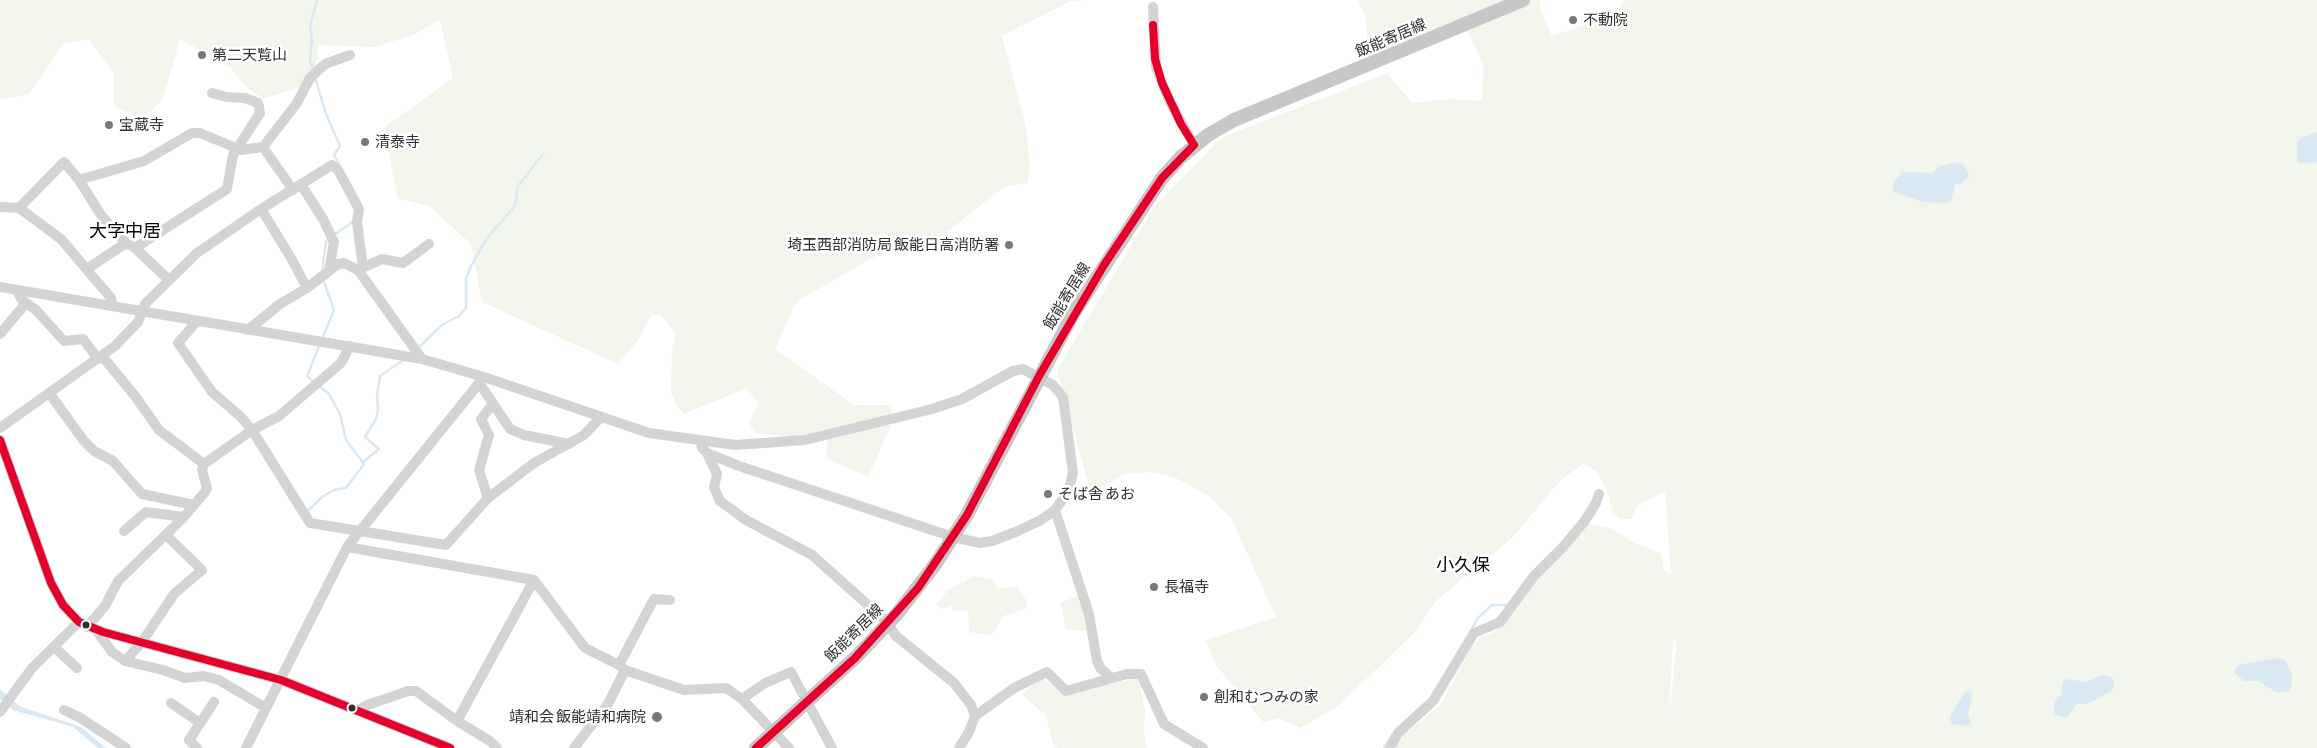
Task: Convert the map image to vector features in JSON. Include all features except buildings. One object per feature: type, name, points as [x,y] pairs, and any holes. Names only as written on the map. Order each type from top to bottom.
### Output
[{"type":"main road","name":"飯能寄居線","points":[[756,748],[854,658],[896,615],[934,566],[967,515],[1039,376],[1078,306],[1162,178],[1194,145],[1234,120],[1523,0]]},
{"type":"street","points":[[1153,7],[1156,67],[1173,108],[1194,145]]},
{"type":"street","points":[[79,180],[144,161],[192,133],[200,133],[236,148],[246,150],[263,146],[297,103],[310,78],[325,64],[350,55]]},
{"type":"street","points":[[88,269],[227,189],[230,163],[236,148],[260,113],[259,106],[258,103],[245,98],[226,97],[212,93]]},
{"type":"street","points":[[263,146],[323,219],[334,242],[329,271]]},
{"type":"street","points":[[19,208],[64,162],[79,180],[101,215],[130,245],[168,279]]},
{"type":"street","points":[[0,428],[115,346],[138,322],[145,304],[196,253],[261,209],[298,188],[332,165],[338,170],[359,209],[357,222],[360,269],[422,359]]},
{"type":"street","points":[[0,207],[19,208],[61,239],[111,298],[112,306]]},
{"type":"street","points":[[261,209],[307,288]]},
{"type":"street","points":[[248,330],[280,304],[307,288],[338,264],[344,263],[360,269],[382,259],[403,263],[429,244]]},
{"type":"street","points":[[0,287],[422,359],[649,433],[735,446],[805,440],[932,409],[962,399],[1017,369],[1023,369],[1053,385],[1063,397],[1073,463],[1072,480],[1068,492],[1055,510],[1041,520],[992,541],[980,543],[953,537],[739,466],[707,453]]},
{"type":"street","points":[[17,290],[21,299],[64,341],[83,339],[163,434],[204,464]]},
{"type":"street","points":[[0,334],[26,303]]},
{"type":"street","points":[[197,322],[178,343],[212,392],[241,417],[252,430],[310,523],[446,545],[488,498],[534,463],[584,435],[600,418]]},
{"type":"street","points":[[4,706],[32,668],[54,647],[87,626],[105,606],[118,581],[194,505],[207,488],[202,470],[204,464],[252,430],[279,416],[340,363],[350,346]]},
{"type":"street","points":[[482,380],[492,405],[510,429],[524,436],[569,444]]},
{"type":"street","points":[[246,748],[347,547],[358,531],[482,380]]},
{"type":"street","points":[[50,394],[84,441],[94,451],[113,461],[142,494],[194,505]]},
{"type":"street","points":[[488,498],[479,470],[489,435],[481,419],[492,405]]},
{"type":"street","points":[[0,440],[50,583],[63,605],[124,661],[163,670],[185,678],[204,676],[219,680],[266,708]]},
{"type":"street","points":[[701,442],[702,448],[707,453],[716,474],[714,487],[720,501],[746,520],[812,555],[822,563],[887,622],[896,636],[954,683],[971,705],[975,716]]},
{"type":"street","points":[[1390,748],[1398,733],[1433,701],[1468,641],[1480,630],[1500,622],[1534,576],[1562,548],[1584,522],[1596,503],[1598,494]]},
{"type":"street","points":[[1055,510],[1089,614],[1097,661],[1101,669],[1112,678]]},
{"type":"street","points":[[124,531],[146,512],[184,517]]},
{"type":"street","points":[[124,661],[142,642],[174,594],[202,570],[166,535]]},
{"type":"street","points":[[347,547],[534,580],[584,648],[622,668],[684,690],[726,688],[742,699],[789,748]]},
{"type":"street","points":[[457,721],[534,580]]},
{"type":"street","points":[[574,748],[608,704],[622,668],[654,599],[670,600]]},
{"type":"street","points":[[87,626],[281,680],[450,748]]},
{"type":"street","points":[[54,647],[77,668]]},
{"type":"street","points":[[742,699],[765,683],[791,672],[832,748]]},
{"type":"street","points":[[959,748],[969,732],[975,716],[1014,688],[1048,672],[1066,691],[1128,674],[1141,674],[1164,724],[1203,748]]},
{"type":"street","points":[[358,710],[408,691],[416,691],[457,721],[490,741],[497,748]]},
{"type":"street","points":[[198,748],[189,740],[214,702]]},
{"type":"street","points":[[171,703],[200,723]]},
{"type":"street","points":[[64,710],[79,717],[126,748]]},
{"type":"shaded area","points":[[0,0],[1090,0],[1071,1],[1002,36],[1026,127],[1030,166],[1028,183],[1004,187],[924,250],[888,249],[803,298],[794,306],[775,349],[854,405],[891,405],[892,423],[868,477],[826,458],[827,441],[756,433],[749,423],[759,403],[746,388],[684,414],[677,407],[671,392],[672,349],[676,334],[661,315],[651,315],[639,339],[618,364],[482,302],[471,244],[429,206],[397,198],[385,127],[453,78],[440,20],[413,35],[375,47],[319,45],[313,83],[263,99],[244,85],[231,68],[180,39],[163,98],[144,120],[114,106],[114,73],[89,39],[63,44],[29,94],[0,100]]},
{"type":"shaded area","points":[[1358,0],[1539,0],[1541,11],[1552,36],[1614,15],[1625,0],[2317,0],[2317,748],[1394,748],[1400,738],[1441,704],[1469,651],[1480,637],[1492,633],[1506,622],[1579,522],[1610,528],[1636,544],[1661,553],[1664,571],[1671,574],[1665,491],[1637,506],[1632,519],[1620,519],[1612,511],[1609,496],[1598,473],[1584,463],[1560,481],[1512,538],[1438,599],[1413,634],[1338,706],[1300,728],[1279,718],[1263,722],[1216,665],[1206,640],[1276,617],[1231,518],[1209,496],[1174,477],[1150,472],[1123,474],[1092,497],[1057,370],[1155,206],[1221,138],[1387,73],[1412,103],[1450,99],[1482,101],[1483,64],[1461,18],[1368,55],[1366,18]],"holes":[[[1675,635],[1676,648],[1669,719],[1672,654]]]},
{"type":"shaded area","points":[[2317,132],[2317,162],[2301,164],[2297,161],[2297,143],[2301,138]]},
{"type":"shaded area","points":[[1958,162],[1964,165],[1969,176],[1962,183],[1955,185],[1952,198],[1947,203],[1924,202],[1893,192],[1893,182],[1903,172],[1933,173],[1940,166]]},
{"type":"shaded area","points":[[973,576],[993,580],[998,588],[1017,587],[1027,601],[1026,609],[1003,616],[994,633],[986,635],[969,632],[968,611],[953,610],[953,605],[942,609],[936,605],[948,590]]},
{"type":"shaded area","points":[[1079,595],[1089,627],[1086,631],[1066,629],[1061,603]]},
{"type":"shaded area","points":[[2278,658],[2285,660],[2292,674],[2291,688],[2288,692],[2276,692],[2258,681],[2244,681],[2234,672],[2239,665]]},
{"type":"shaded area","points":[[2101,675],[2111,677],[2113,680],[2114,687],[2110,692],[2087,704],[2077,704],[2067,718],[2054,713],[2055,701],[2062,694],[2062,683],[2067,679],[2086,682]]},
{"type":"shaded area","points":[[1043,678],[1061,693],[1139,678],[1145,710],[1144,729],[1146,746],[1148,748],[1058,748],[1053,744],[1046,716],[1022,694]]},
{"type":"shaded area","points":[[0,689],[19,706],[81,727],[106,748],[98,748],[73,727],[13,710],[0,699]]},
{"type":"shaded area","points":[[1965,692],[1971,692],[1972,697],[1968,713],[1971,724],[1963,726],[1952,724],[1950,718],[1952,713]]},
{"type":"waterway","points":[[314,71],[310,60],[312,38],[310,26],[317,0]]},
{"type":"waterway","points":[[315,77],[326,114],[340,146],[334,155],[340,166]]},
{"type":"waterway","points":[[417,349],[442,325],[459,316],[466,308],[466,279],[471,266],[487,238],[515,206],[518,186],[543,154]]},
{"type":"waterway","points":[[334,235],[354,221]]},
{"type":"waterway","points":[[322,273],[326,241],[330,239]]},
{"type":"waterway","points":[[322,339],[334,310],[323,279]]},
{"type":"waterway","points":[[314,382],[307,376],[320,344]]},
{"type":"waterway","points":[[363,462],[379,449],[365,437],[376,419],[380,376],[405,359]]},
{"type":"waterway","points":[[309,510],[322,497],[334,490],[346,488],[364,464],[346,440],[340,414],[329,394],[318,385]]},
{"type":"waterway","points":[[1470,632],[1478,618],[1492,605],[1508,605]]},
{"type":"waterway","points":[[1384,748],[1392,735]]},
{"type":"transit line","points":[[1153,25],[1155,59],[1162,83],[1181,124],[1194,145]]},
{"type":"transit line","points":[[756,748],[855,658],[918,588],[967,515],[1039,376],[1104,265],[1162,178],[1194,145]]},
{"type":"transit line","points":[[0,440],[51,583],[63,605],[79,622],[103,632],[281,680],[450,748]]},
{"type":"place","name":"不動院","points":[[1573,20]]},
{"type":"place","name":"第二天覧山","points":[[202,55]]},
{"type":"place","name":"宝蔵寺","points":[[109,125]]},
{"type":"place","name":"清泰寺","points":[[365,142]]},
{"type":"place","name":"埼玉西部消防局 飯能日高消防署","points":[[1009,245]]},
{"type":"place","name":"そば舎 あお","points":[[1048,494]]},
{"type":"place","name":"長福寺","points":[[1154,587]]},
{"type":"place","name":"創和むつみの家","points":[[1204,697]]},
{"type":"place","name":"靖和会 飯能靖和病院","points":[[657,717]]},
{"type":"district","name":"大字中居","points":[[125,231]]},
{"type":"district","name":"小久保","points":[[1463,565]]}]
